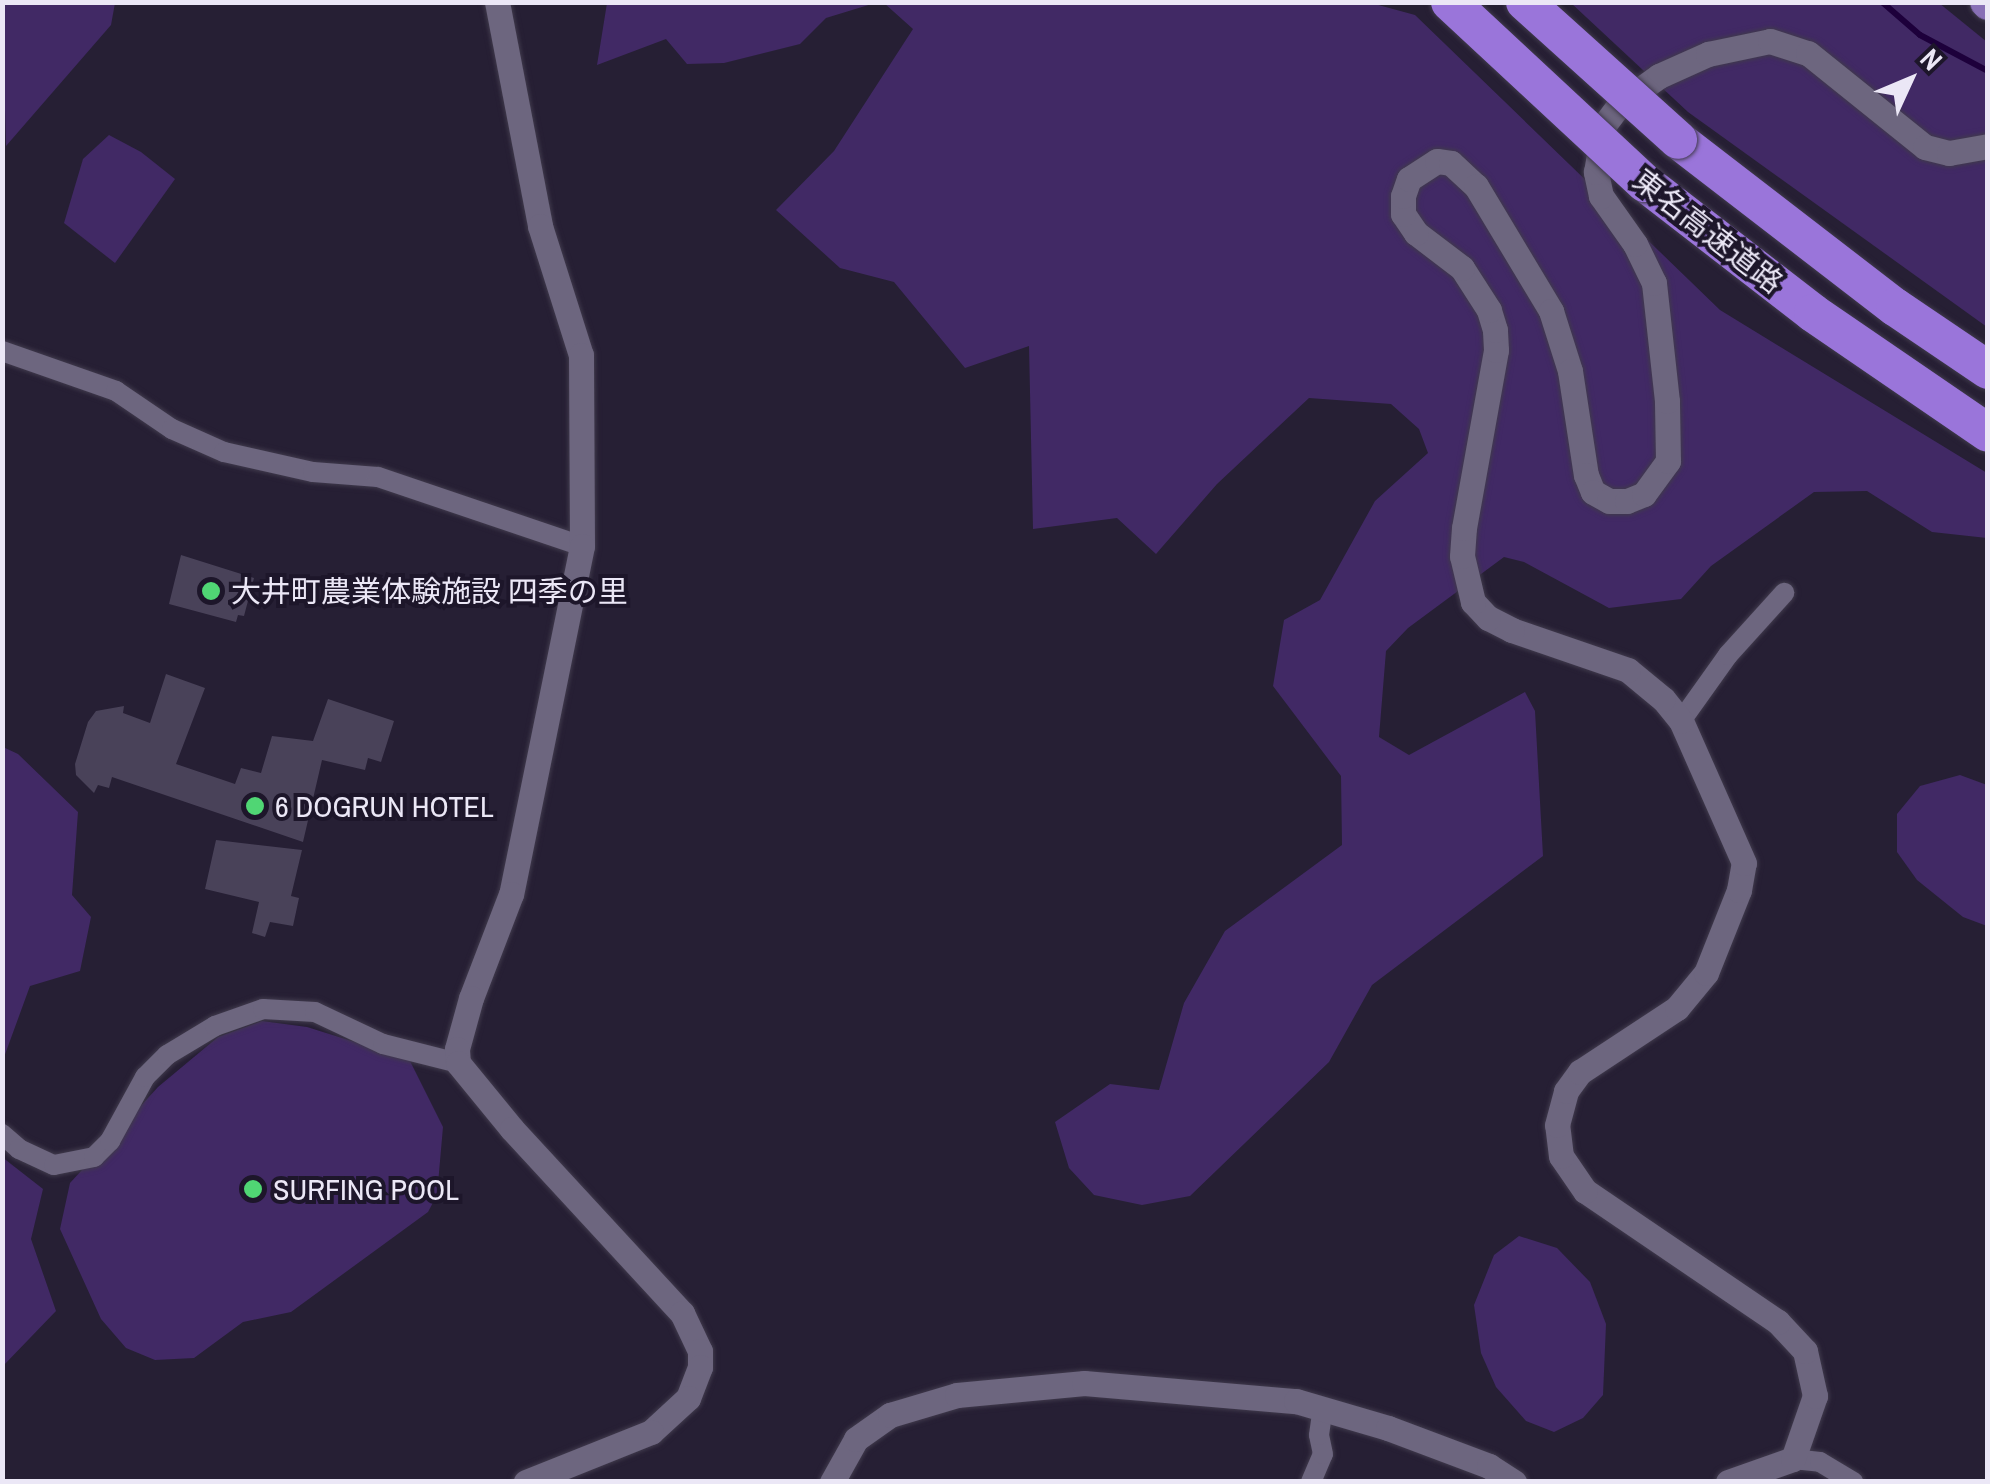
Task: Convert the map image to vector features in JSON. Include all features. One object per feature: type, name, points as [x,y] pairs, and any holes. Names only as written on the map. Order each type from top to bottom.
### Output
[{"type":"highway","name":"東名高速道路","points":[[1450,2],[1645,183],[1813,313],[1988,433]]},
{"type":"highway","name":"東名高速道路","points":[[1525,2],[1678,140],[1809,242],[1988,370]]},
{"type":"street","points":[[497,2],[548,257],[581,355],[582,546],[511,894],[471,998],[457,1049],[458,1063],[512,1130],[682,1314],[700,1351],[700,1367],[688,1398],[652,1432],[526,1482]]},
{"type":"street","points":[[1792,1459],[1815,1396],[1811,1366],[1792,1334],[1585,1191],[1567,1169],[1558,1144],[1556,1124],[1572,1080],[1689,997],[1719,947],[1744,863],[1681,721],[1663,698],[1628,670],[1512,630],[1488,618],[1473,602],[1462,556],[1464,528],[1494,365],[1495,330],[1490,310],[1462,268],[1416,232],[1403,214],[1408,179],[1437,161],[1451,163],[1476,186],[1551,310],[1570,371],[1586,475],[1593,492],[1610,501],[1628,501],[1644,494],[1668,460],[1667,400],[1654,283],[1635,244],[1601,196],[1596,172],[1604,125],[1620,104],[1659,76],[1708,54],[1770,42],[1808,53],[1925,147],[1949,153],[1988,146]]},
{"type":"street","points":[[2,350],[116,391],[172,429],[224,452],[313,472],[378,477],[582,546]]},
{"type":"street","points":[[1681,721],[1728,655],[1784,593]]},
{"type":"street","points":[[2,1134],[40,1161],[67,1165],[94,1157],[110,1141],[146,1076],[167,1055],[215,1026],[263,1009],[315,1012],[382,1044],[458,1063]]},
{"type":"street","points":[[832,1482],[856,1439],[874,1423],[908,1408],[957,1396],[1084,1383],[1260,1395],[1322,1408],[1489,1466],[1514,1482]]},
{"type":"street","points":[[1311,1482],[1323,1454],[1319,1435],[1322,1408]]},
{"type":"street","points":[[1728,1482],[1792,1459],[1820,1462],[1853,1482]]},
{"type":"shaded area","points":[[607,2],[875,3],[826,18],[800,44],[724,63],[687,64],[666,39],[597,65]]},
{"type":"shaded area","points":[[2,3],[115,3],[111,25],[6,146]]},
{"type":"shaded area","points":[[884,3],[1371,3],[1415,15],[1720,310],[1987,473],[1987,538],[1932,532],[1867,491],[1814,492],[1711,566],[1681,599],[1609,608],[1524,562],[1504,557],[1408,628],[1386,651],[1379,737],[1409,755],[1525,692],[1535,711],[1543,856],[1372,985],[1329,1062],[1190,1196],[1142,1205],[1094,1195],[1069,1168],[1055,1122],[1110,1084],[1159,1090],[1184,1003],[1225,931],[1342,845],[1341,776],[1273,686],[1284,620],[1320,600],[1375,501],[1428,453],[1419,429],[1391,404],[1309,398],[1217,484],[1156,554],[1117,518],[1033,529],[1029,346],[965,368],[894,282],[840,268],[776,210],[834,151],[913,29]]},
{"type":"shaded area","points":[[1571,3],[1939,3],[1987,42],[1987,327],[1688,112]]},
{"type":"shaded area","points":[[109,135],[141,152],[175,179],[115,263],[64,223],[83,159]]},
{"type":"shaded area","points":[[3,747],[18,754],[78,812],[72,895],[91,917],[80,971],[30,986],[3,1060]]},
{"type":"shaded area","points":[[1960,775],[1987,785],[1987,926],[1963,917],[1917,880],[1897,852],[1897,814],[1920,786]]},
{"type":"shaded area","name":"SURFING POOL","points":[[262,1021],[307,1027],[409,1059],[443,1127],[437,1195],[428,1212],[291,1312],[243,1322],[194,1358],[155,1360],[126,1348],[101,1319],[60,1229],[70,1183],[158,1087],[218,1037]]},
{"type":"shaded area","points":[[2,1157],[43,1189],[31,1239],[56,1311],[3,1366]]},
{"type":"shaded area","points":[[1519,1236],[1557,1248],[1590,1282],[1606,1324],[1603,1395],[1583,1418],[1554,1432],[1526,1421],[1496,1387],[1481,1353],[1474,1305],[1494,1255]]},
{"type":"building","name":"大井町農業体験施設 四季の里","points":[[181,555],[254,578],[244,616],[238,615],[236,622],[169,604]]},
{"type":"building","name":"6 DOGRUN HOTEL","points":[[166,674],[205,688],[176,764],[235,784],[241,768],[261,773],[272,736],[313,741],[328,699],[394,721],[381,762],[368,758],[365,770],[322,760],[303,842],[112,777],[109,788],[98,785],[94,793],[76,775],[75,764],[88,722],[96,711],[124,706],[123,713],[150,723]]},
{"type":"building","points":[[216,840],[302,850],[291,896],[299,898],[293,926],[270,922],[265,937],[252,933],[259,902],[205,889]]},
{"type":"waterway","points":[[1882,2],[1920,35],[1988,71]]},
{"type":"place","name":"大井町農業体験施設 四季の里","points":[[211,591]]},
{"type":"place","name":"6 DOGRUN HOTEL","points":[[255,806]]},
{"type":"place","name":"SURFING POOL","points":[[253,1189]]}]
